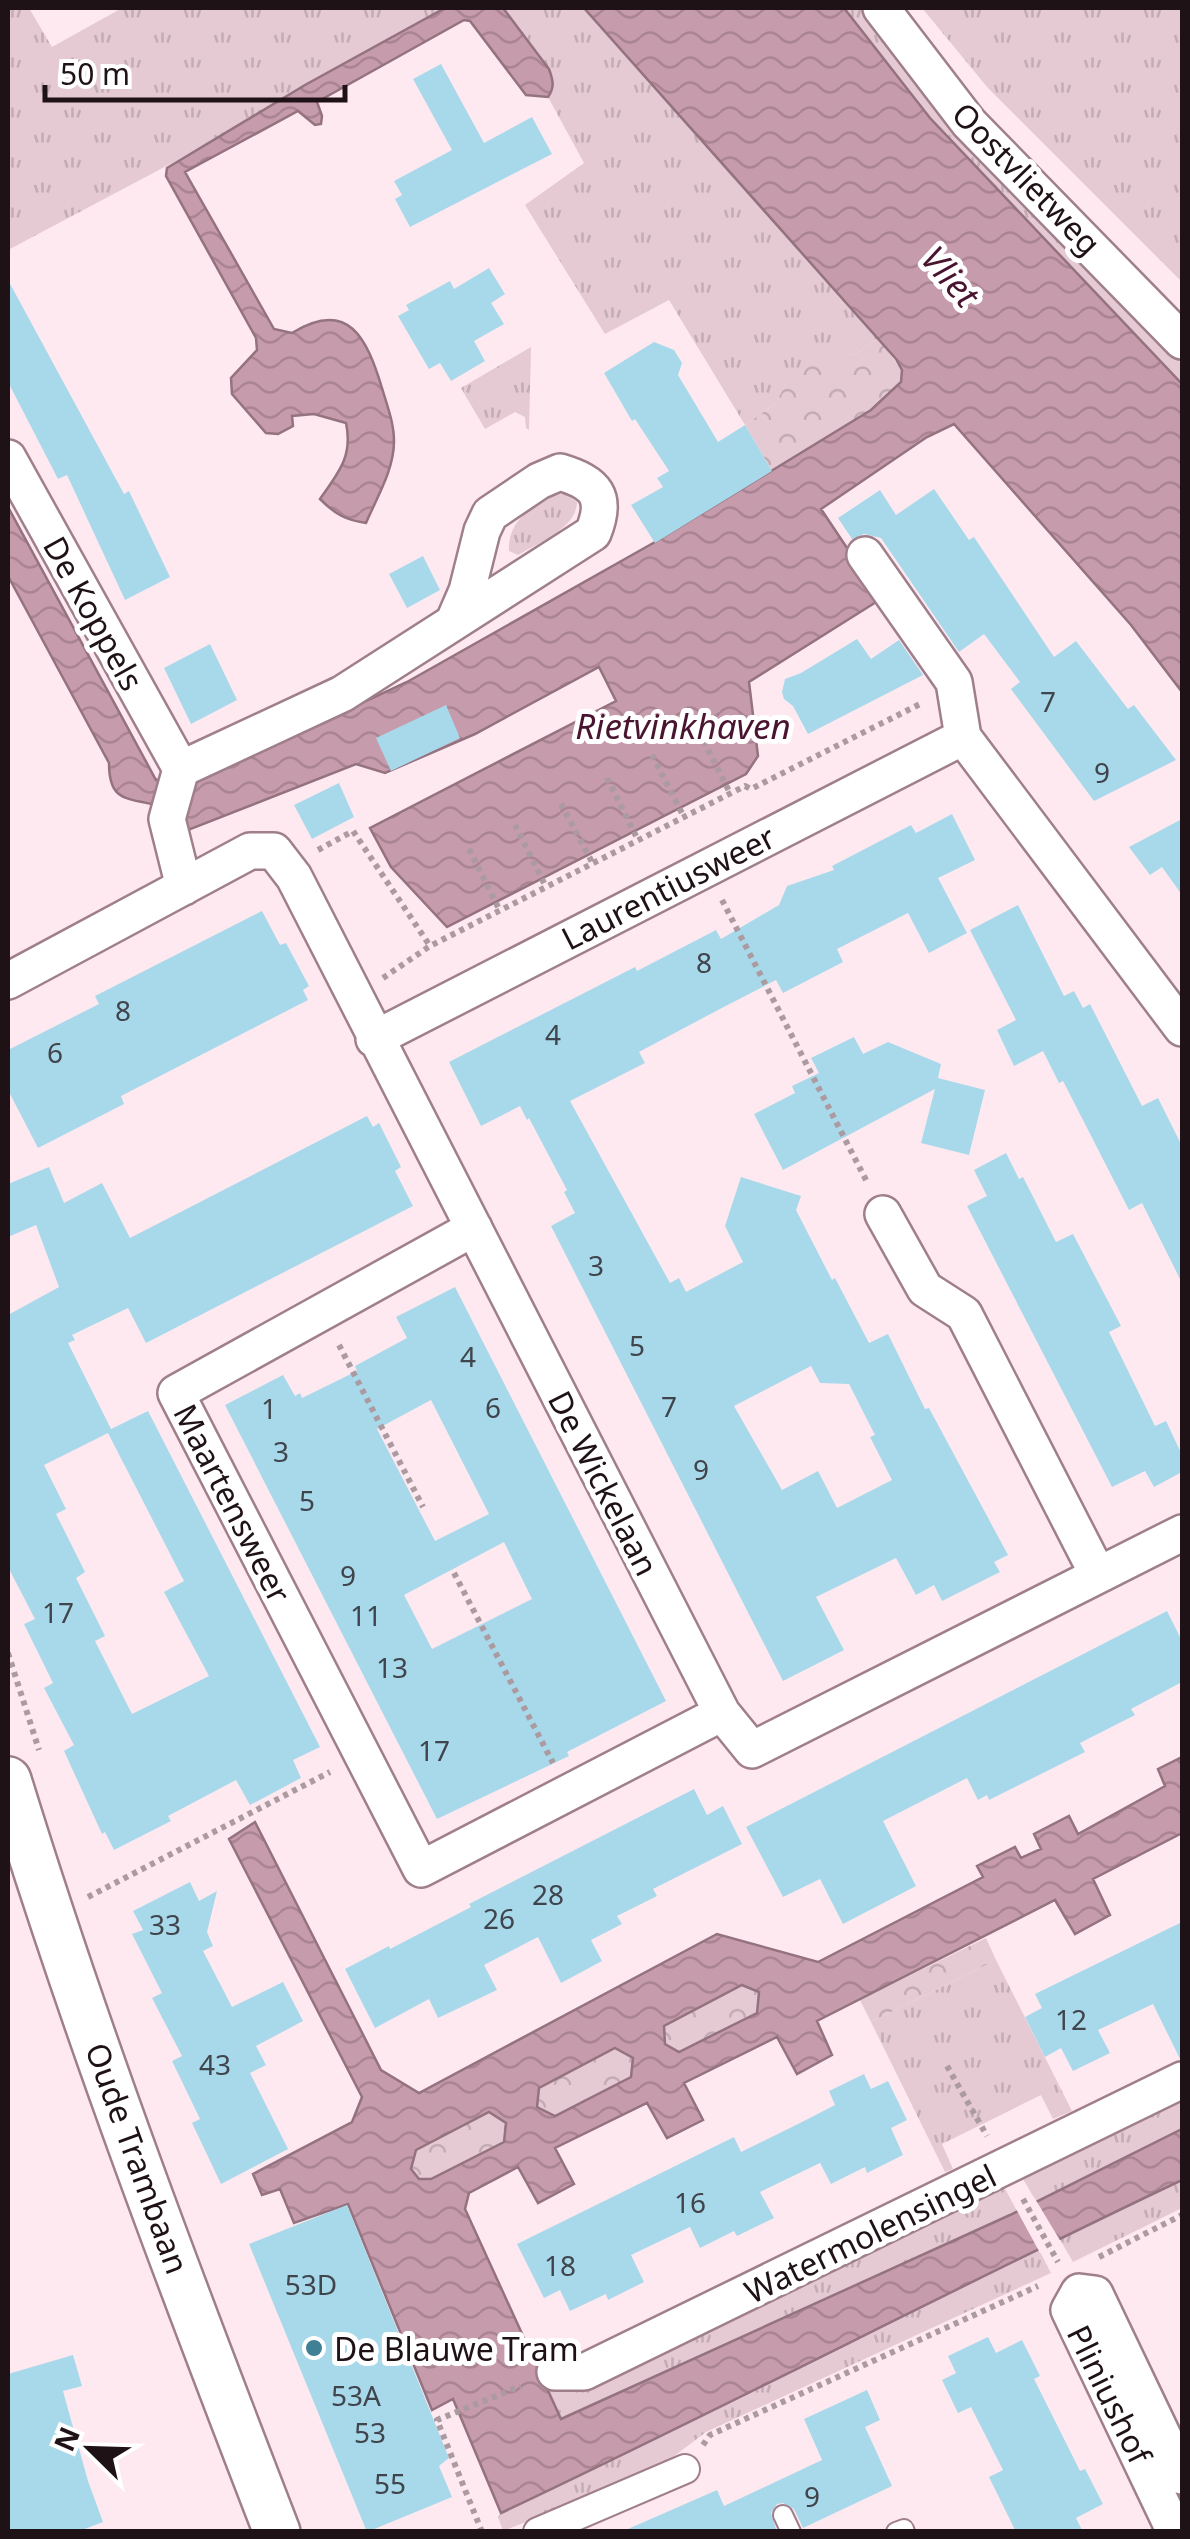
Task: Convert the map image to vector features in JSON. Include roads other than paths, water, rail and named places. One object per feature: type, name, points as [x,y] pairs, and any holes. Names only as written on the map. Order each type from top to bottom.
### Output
[{"type":"street","name":"Oostvlietweg","points":[[881,8],[969,124],[1182,341]]},
{"type":"street","name":"De Koppels","points":[[8,458],[180,772]]},
{"type":"street","points":[[8,981],[184,887],[168,819],[180,772],[342,694],[593,534],[602,512],[596,492],[582,479],[560,472],[539,481],[490,514],[454,621]]},
{"type":"street","points":[[865,556],[954,682],[963,737],[1182,1028]]},
{"type":"street","name":"Laurentiusweer","points":[[374,1039],[963,737]]},
{"type":"street","name":"De Wickelaan","points":[[184,887],[250,850],[280,859],[294,878],[722,1713],[752,1750],[1182,1534]]},
{"type":"street","points":[[883,1214],[925,1289],[964,1314],[1098,1575]]},
{"type":"street","name":"Maartensweer","points":[[474,1228],[176,1392],[421,1869],[722,1713]]},
{"type":"street","name":"Oude Trambaan","points":[[8,1780],[41,1890],[277,2532]]},
{"type":"street","name":"Oude Trambaan","points":[[8,1873],[177,2353],[249,2532]]},
{"type":"street","name":"Watermolensingel","points":[[554,2372],[584,2372],[1013,2180],[1182,2080]]},
{"type":"street","name":"Pliniushof","points":[[1175,2532],[1070,2310],[1078,2292],[1095,2294],[1182,2476]]},
{"type":"street","points":[[538,2532],[685,2469]]},
{"type":"lane","points":[[896,2532],[904,2528],[905,2532]]},
{"type":"water","points":[[445,8],[503,8],[549,69],[553,83],[548,97],[526,95],[470,21],[464,20],[317,102],[321,124],[315,125],[298,111],[185,172],[274,329],[292,333],[312,323],[342,322],[353,329],[370,354],[390,414],[394,441],[388,473],[366,523],[341,516],[320,499],[346,454],[346,423],[314,414],[292,416],[293,426],[278,434],[266,433],[232,394],[231,378],[257,350],[256,338],[166,176],[167,168],[305,85]]},
{"type":"water","points":[[584,8],[844,8],[930,118],[1182,384],[1182,692],[1131,625],[954,424],[927,437],[821,509],[881,599],[749,682],[758,756],[746,774],[447,927],[391,867],[370,828],[616,701],[599,667],[475,734],[385,773],[356,764],[183,832],[185,794],[201,778],[407,682],[655,542],[871,410],[901,382],[902,370],[896,359]]},
{"type":"water","points":[[8,507],[156,780],[166,778],[152,804],[125,798],[115,790],[109,763],[8,576]]},
{"type":"water","points":[[1182,1757],[1182,1833],[1093,1879],[1110,1915],[1075,1934],[1055,1900],[817,2021],[832,2055],[797,2074],[777,2037],[684,2083],[703,2120],[667,2138],[647,2103],[555,2148],[574,2184],[538,2203],[518,2167],[469,2193],[465,2209],[561,2419],[1010,2215],[1182,2129],[1182,2180],[501,2513],[453,2399],[432,2410],[348,2204],[294,2223],[280,2189],[262,2195],[253,2174],[352,2122],[362,2097],[229,1839],[255,1822],[381,2070],[419,2093],[717,1934],[818,1962],[983,1877],[977,1866],[1015,1847],[1021,1858],[1041,1849],[1034,1834],[1069,1816],[1078,1834],[1165,1786],[1158,1769]],"holes":[[[742,1985],[759,1992],[757,2013],[679,2052],[665,2044],[664,2026]],[[615,2048],[633,2058],[631,2077],[555,2116],[537,2107],[539,2088]],[[489,2112],[506,2123],[504,2142],[431,2179],[419,2179],[411,2169],[416,2150]]]},
{"type":"place","name":"De Blauwe Tram","points":[[314,2348]]},
{"type":"water label","name":"Vliet","points":[[951,276]]},
{"type":"water label","name":"Rietvinkhaven","points":[[683,725]]}]
